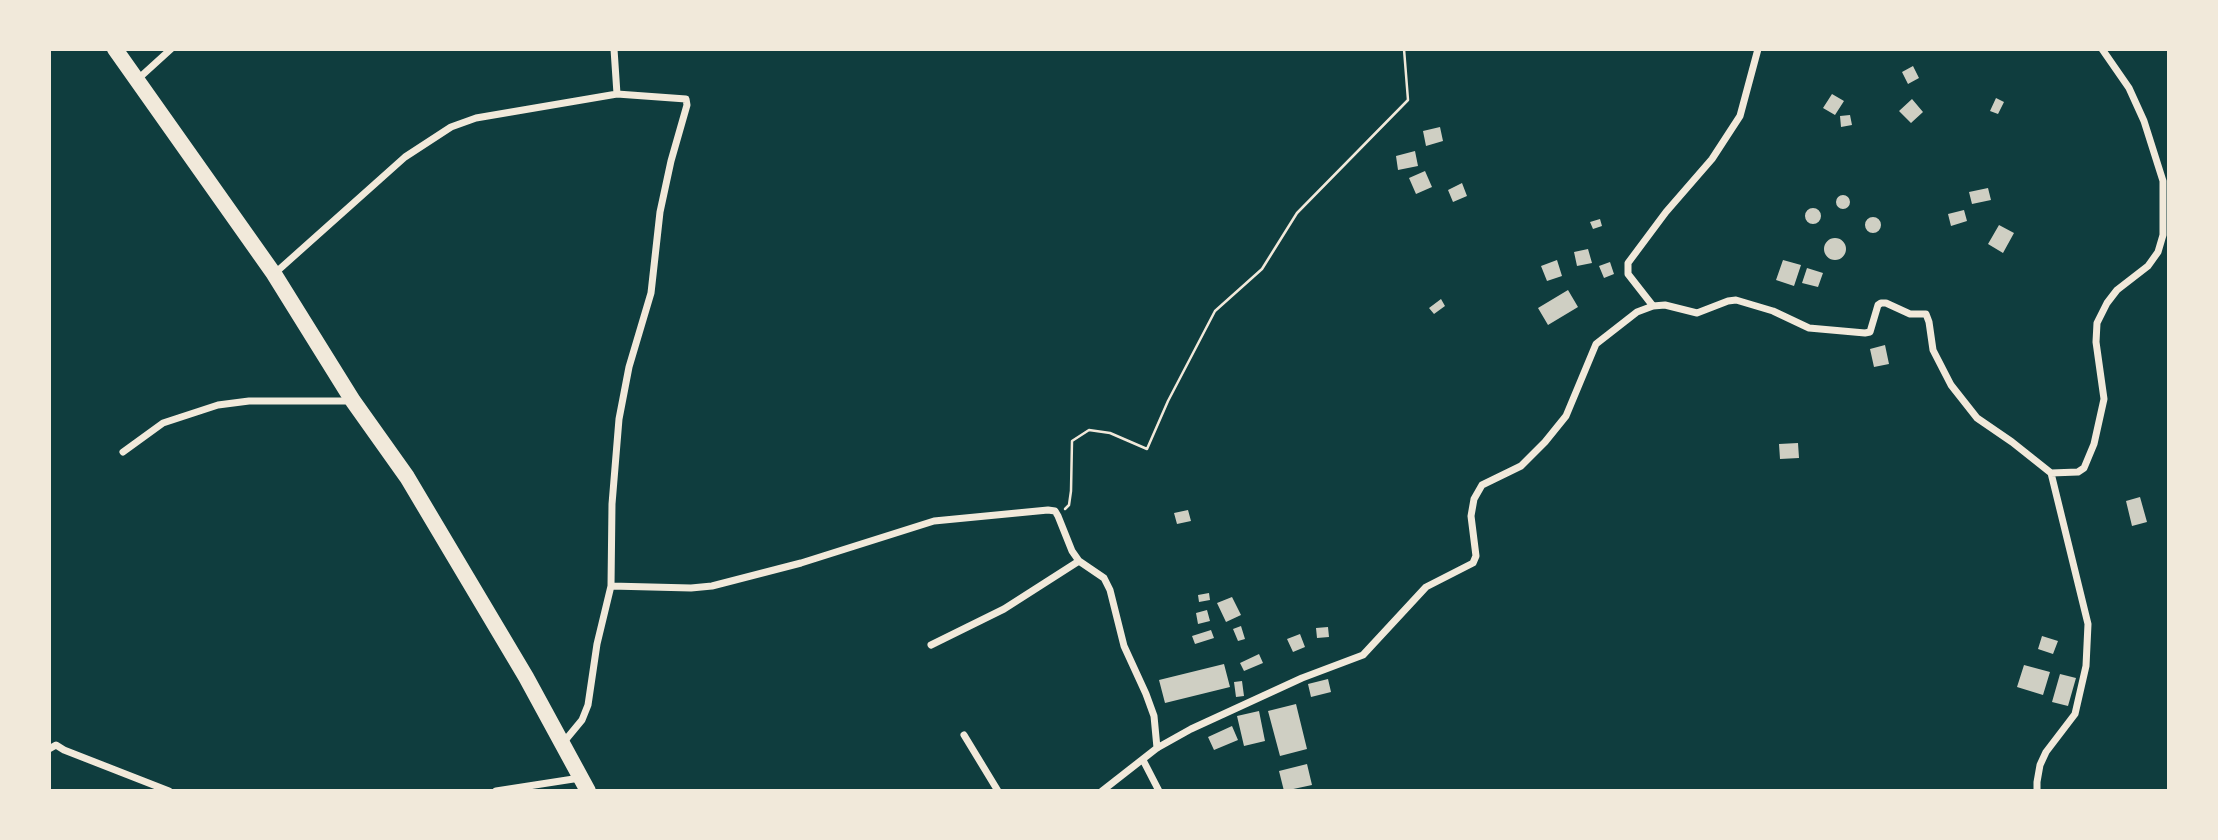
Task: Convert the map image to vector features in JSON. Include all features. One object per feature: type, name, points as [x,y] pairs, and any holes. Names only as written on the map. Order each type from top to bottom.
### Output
[{"type":"main road","points":[[115,49],[274,274],[353,401],[414,489],[465,572],[584,784]]},
{"type":"street","points":[[136,80],[171,49]]},
{"type":"street","points":[[614,49],[617,94]]},
{"type":"street","points":[[1653,306],[1628,274],[1628,263],[1666,212],[1712,159],[1740,116],[1758,49]]},
{"type":"street","points":[[2052,473],[2078,472],[2088,460],[2104,399],[2096,342],[2097,323],[2107,303],[2118,290],[2148,266],[2158,252],[2163,235],[2166,183],[2129,88],[2102,49]]},
{"type":"street","points":[[274,274],[405,157],[452,127],[476,118],[617,94],[686,99],[687,105],[660,212],[651,293],[629,367],[619,419],[612,504],[611,586],[597,644],[588,705],[582,720],[563,743]]},
{"type":"street","points":[[1102,791],[1157,748],[1191,729],[1302,678],[1363,655],[1426,587],[1473,563],[1476,556],[1471,516],[1474,499],[1482,485],[1521,466],[1566,416],[1596,344],[1637,312],[1653,306],[1665,305],[1697,313],[1736,300],[1810,328],[1865,333],[1870,332],[1878,304],[1881,303],[1910,314],[1926,314],[1933,350],[1951,385],[1977,418],[2052,473],[2088,624],[2086,666],[2075,714],[2046,752],[2040,765],[2037,791]]},
{"type":"street","points":[[123,452],[163,423],[218,405],[249,401],[353,401]]},
{"type":"street","points":[[611,586],[712,586],[801,563],[934,521],[1055,511],[1079,561],[1104,578],[1111,590],[1124,646],[1154,716],[1157,748]]},
{"type":"street","points":[[931,645],[1004,609],[1079,561]]},
{"type":"street","points":[[964,736],[998,791]]},
{"type":"street","points":[[49,749],[56,745],[169,791]]},
{"type":"street","points":[[1143,760],[1159,791]]},
{"type":"street","points":[[496,791],[584,784]]},
{"type":"path","points":[[1058,516],[1069,505],[1072,441],[1089,429],[1110,433],[1147,449],[1168,401],[1215,311],[1262,269],[1297,213],[1408,100],[1404,49]]},
{"type":"building","points":[[1913,66],[1919,78],[1908,84],[1902,72]]},
{"type":"building","points":[[1832,94],[1844,101],[1835,115],[1823,108]]},
{"type":"building","points":[[1996,98],[2004,102],[1998,114],[1990,111]]},
{"type":"building","points":[[1912,99],[1923,112],[1911,123],[1899,111]]},
{"type":"building","points":[[1850,115],[1852,125],[1841,127],[1840,116]]},
{"type":"building","points":[[1440,127],[1443,141],[1426,146],[1423,131]]},
{"type":"building","points":[[1415,151],[1418,166],[1398,170],[1396,156]]},
{"type":"building","points":[[1425,171],[1432,187],[1416,194],[1409,178]]},
{"type":"building","points":[[1462,183],[1467,196],[1453,202],[1448,190]]},
{"type":"building","points":[[1988,188],[1991,200],[1972,204],[1969,192]]},
{"type":"building","points":[[1840,195],[1846,195],[1850,202],[1846,209],[1840,209],[1836,205],[1836,199]]},
{"type":"building","points":[[1810,208],[1816,208],[1821,216],[1819,222],[1810,224],[1805,219],[1805,213]]},
{"type":"building","points":[[1964,210],[1967,221],[1951,226],[1948,214]]},
{"type":"building","points":[[1870,217],[1876,217],[1881,225],[1879,231],[1870,233],[1865,228],[1865,222]]},
{"type":"building","points":[[1600,219],[1602,226],[1593,229],[1590,222]]},
{"type":"building","points":[[1999,225],[2014,233],[2003,253],[1988,244]]},
{"type":"building","points":[[1835,238],[1843,241],[1846,249],[1843,257],[1835,260],[1827,257],[1824,249],[1827,241]]},
{"type":"building","points":[[1588,249],[1592,263],[1577,266],[1574,252]]},
{"type":"building","points":[[1557,260],[1562,276],[1547,281],[1541,266]]},
{"type":"building","points":[[1783,260],[1801,265],[1794,286],[1776,280]]},
{"type":"building","points":[[1610,262],[1614,274],[1604,278],[1599,266]]},
{"type":"building","points":[[1807,268],[1823,273],[1818,287],[1802,283]]},
{"type":"building","points":[[1568,290],[1578,307],[1548,325],[1538,308]]},
{"type":"building","points":[[1441,299],[1445,306],[1434,314],[1429,308]]},
{"type":"building","points":[[1885,345],[1889,364],[1874,367],[1870,349]]},
{"type":"building","points":[[1798,443],[1799,458],[1780,459],[1779,444]]},
{"type":"building","points":[[2140,497],[2147,522],[2132,526],[2126,501]]},
{"type":"building","points":[[1188,510],[1191,521],[1177,524],[1174,513]]},
{"type":"building","points":[[1209,593],[1210,600],[1199,602],[1198,595]]},
{"type":"building","points":[[1232,597],[1241,615],[1226,622],[1217,603]]},
{"type":"building","points":[[1207,610],[1210,621],[1198,624],[1196,613]]},
{"type":"building","points":[[1241,626],[1245,639],[1238,641],[1233,629]]},
{"type":"building","points":[[1328,627],[1329,637],[1317,638],[1316,628]]},
{"type":"building","points":[[1211,630],[1214,638],[1195,644],[1192,636]]},
{"type":"building","points":[[1300,634],[1305,647],[1293,652],[1287,639]]},
{"type":"building","points":[[2042,636],[2058,641],[2053,654],[2038,649]]},
{"type":"building","points":[[1259,654],[1263,663],[1244,671],[1240,663]]},
{"type":"building","points":[[1224,664],[1230,687],[1165,703],[1159,680]]},
{"type":"building","points":[[2024,665],[2050,672],[2043,695],[2017,687]]},
{"type":"building","points":[[2060,674],[2076,678],[2068,706],[2052,702]]},
{"type":"building","points":[[1328,679],[1331,692],[1311,697],[1308,684]]},
{"type":"building","points":[[1242,681],[1244,696],[1236,697],[1234,682]]},
{"type":"building","points":[[1296,704],[1307,749],[1280,756],[1268,711]]},
{"type":"building","points":[[1259,711],[1265,741],[1244,746],[1237,716]]},
{"type":"building","points":[[1232,726],[1238,740],[1214,750],[1208,737]]},
{"type":"building","points":[[1307,764],[1312,785],[1284,791],[1279,771]]}]
